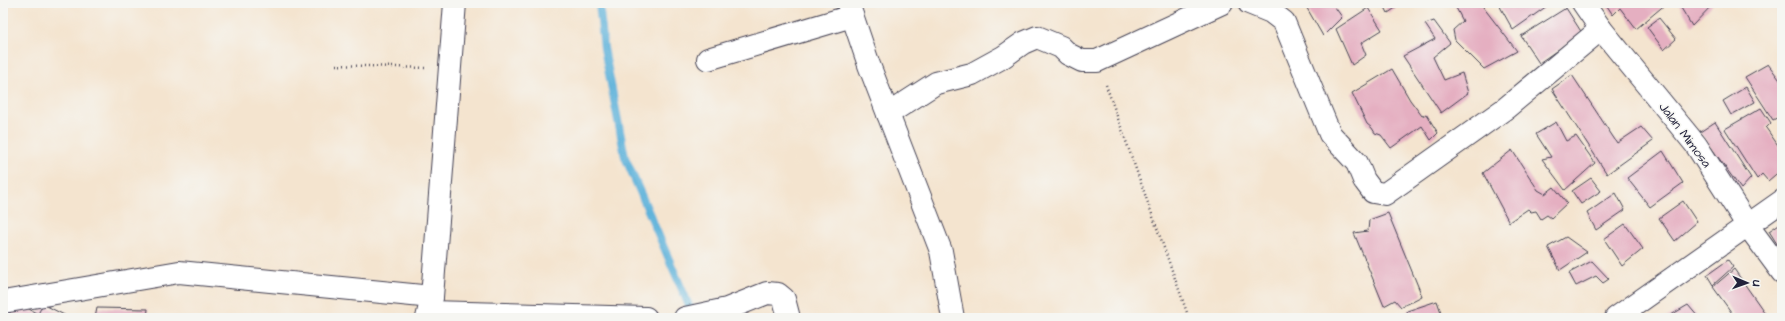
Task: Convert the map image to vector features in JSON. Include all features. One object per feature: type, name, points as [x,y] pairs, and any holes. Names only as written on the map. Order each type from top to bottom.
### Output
[{"type":"street","points":[[430,309],[449,68],[456,3]]},
{"type":"street","points":[[888,114],[936,83],[972,74],[1003,57],[1023,43],[1037,37],[1062,47],[1068,54],[1082,61],[1097,61],[1222,3]]},
{"type":"street","points":[[1249,3],[1271,12],[1284,22],[1330,134],[1357,163],[1364,180],[1373,192],[1385,194],[1506,108],[1601,29]]},
{"type":"street","name":"Jalan Mimosa","points":[[1583,3],[1601,29],[1696,145],[1748,226],[1782,272]]},
{"type":"street","points":[[708,59],[850,9],[888,114],[941,251],[953,318]]},
{"type":"street","points":[[1616,318],[1782,201]]},
{"type":"street","points":[[3,302],[179,272],[430,309],[646,318]]},
{"type":"street","points":[[685,318],[710,314],[767,294],[778,294],[784,299],[789,318]]},
{"type":"path","points":[[1097,61],[1189,318]]},
{"type":"path","points":[[336,65],[449,68]]},
{"type":"building","points":[[1304,3],[1332,3],[1342,17],[1323,36]]},
{"type":"building","points":[[1383,3],[1403,3],[1388,13]]},
{"type":"building","points":[[1480,3],[1517,51],[1484,69],[1455,40],[1453,30],[1463,21],[1454,4]]},
{"type":"building","points":[[1498,3],[1545,3],[1547,6],[1513,30]]},
{"type":"building","points":[[1605,3],[1667,3],[1636,29],[1620,8],[1613,15]]},
{"type":"building","points":[[1678,3],[1712,3],[1713,4],[1692,26]]},
{"type":"building","points":[[1368,8],[1382,30],[1361,43],[1366,55],[1352,65],[1336,29]]},
{"type":"building","points":[[1566,8],[1582,33],[1539,63],[1521,36]]},
{"type":"building","points":[[1659,18],[1676,39],[1664,50],[1647,27]]},
{"type":"building","points":[[1434,21],[1450,43],[1433,57],[1444,80],[1462,73],[1468,93],[1441,113],[1403,56],[1435,39],[1425,24]]},
{"type":"building","points":[[1768,64],[1782,83],[1782,115],[1773,120],[1745,77]]},
{"type":"building","points":[[1392,69],[1410,100],[1422,116],[1426,114],[1438,133],[1431,140],[1422,126],[1391,148],[1381,135],[1375,133],[1367,124],[1352,93]]},
{"type":"building","points":[[1572,75],[1617,143],[1641,127],[1653,141],[1607,174],[1552,89]]},
{"type":"building","points":[[1746,87],[1755,102],[1731,115],[1723,101]]},
{"type":"building","points":[[1761,108],[1771,123],[1766,128],[1782,151],[1782,169],[1768,181],[1762,174],[1757,179],[1725,129]]},
{"type":"building","points":[[1556,122],[1566,141],[1576,136],[1595,163],[1565,190],[1542,159],[1551,157],[1536,134]]},
{"type":"building","points":[[1715,122],[1751,178],[1741,189],[1700,132]]},
{"type":"building","points":[[1512,150],[1538,190],[1545,194],[1554,187],[1567,203],[1551,218],[1547,215],[1541,219],[1536,211],[1531,212],[1528,209],[1509,222],[1483,173]]},
{"type":"building","points":[[1663,151],[1683,183],[1650,207],[1627,178]]},
{"type":"building","points":[[1591,178],[1601,191],[1581,204],[1572,191]]},
{"type":"building","points":[[1616,193],[1625,210],[1596,230],[1587,213]]},
{"type":"building","points":[[1683,201],[1697,222],[1675,241],[1659,218]]},
{"type":"building","points":[[1388,213],[1422,296],[1401,307],[1395,300],[1384,306],[1354,233],[1368,231],[1369,220]]},
{"type":"building","points":[[1782,222],[1782,252],[1769,231]]},
{"type":"building","points":[[1625,224],[1643,249],[1622,266],[1604,239]]},
{"type":"building","points":[[1566,237],[1587,252],[1560,270],[1548,247]]},
{"type":"building","points":[[1728,260],[1733,267],[1713,285],[1707,275]]},
{"type":"building","points":[[1592,261],[1609,279],[1603,283],[1596,276],[1576,286],[1569,273]]},
{"type":"building","points":[[1734,269],[1767,316],[1765,318],[1732,318],[1734,316],[1713,287]]},
{"type":"building","points":[[1437,301],[1443,318],[1409,318],[1407,311]]},
{"type":"building","points":[[16,302],[38,314],[43,304],[70,318],[7,318]]},
{"type":"building","points":[[1688,305],[1699,318],[1666,318]]},
{"type":"building","points":[[97,308],[148,309],[147,318],[95,318]]},
{"type":"waterway","points":[[599,3],[604,48],[625,157],[693,315]]}]
